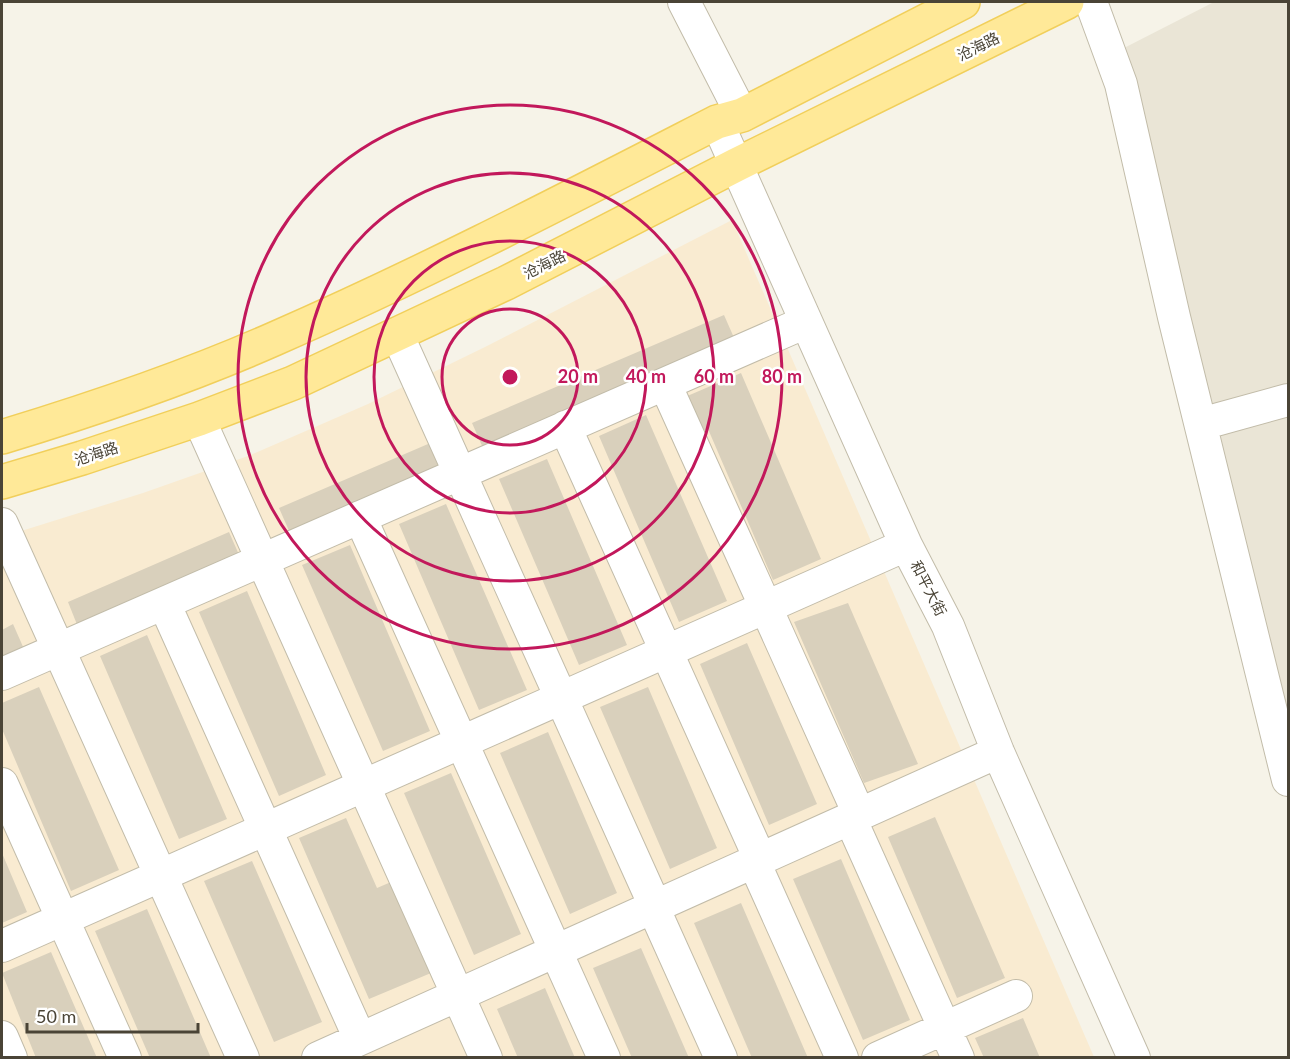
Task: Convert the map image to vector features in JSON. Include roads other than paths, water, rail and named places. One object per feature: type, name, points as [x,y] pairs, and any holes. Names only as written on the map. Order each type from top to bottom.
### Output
[{"type":"main road","points":[[2,437],[68,417],[168,381],[274,339],[485,241],[963,2]]},
{"type":"main road","name":"沧海路","points":[[2,483],[199,418],[292,383],[506,283],[736,165],[1067,2]]},
{"type":"street","name":"和平大街","points":[[684,2],[729,119],[736,165],[906,545],[948,626],[998,752],[1134,1058]]},
{"type":"street","points":[[1091,2],[1121,84],[1201,424],[1281,718],[1288,780]]},
{"type":"street","points":[[2,674],[806,322]]},
{"type":"street","points":[[397,334],[562,698],[721,1058]]},
{"type":"street","points":[[665,384],[766,607],[958,1058]]},
{"type":"street","points":[[1201,424],[1288,400]]},
{"type":"street","points":[[199,418],[486,1058]]},
{"type":"street","points":[[565,427],[843,1058]]},
{"type":"street","points":[[360,517],[604,1058]]},
{"type":"street","points":[[2,524],[243,1058]]},
{"type":"street","points":[[2,946],[906,545]]},
{"type":"street","points":[[164,603],[360,1039]]},
{"type":"street","points":[[318,1058],[998,752]]},
{"type":"street","points":[[2,783],[125,1058]]},
{"type":"street","points":[[878,1058],[1016,996]]},
{"type":"street","points":[[2,1037],[11,1058]]}]
